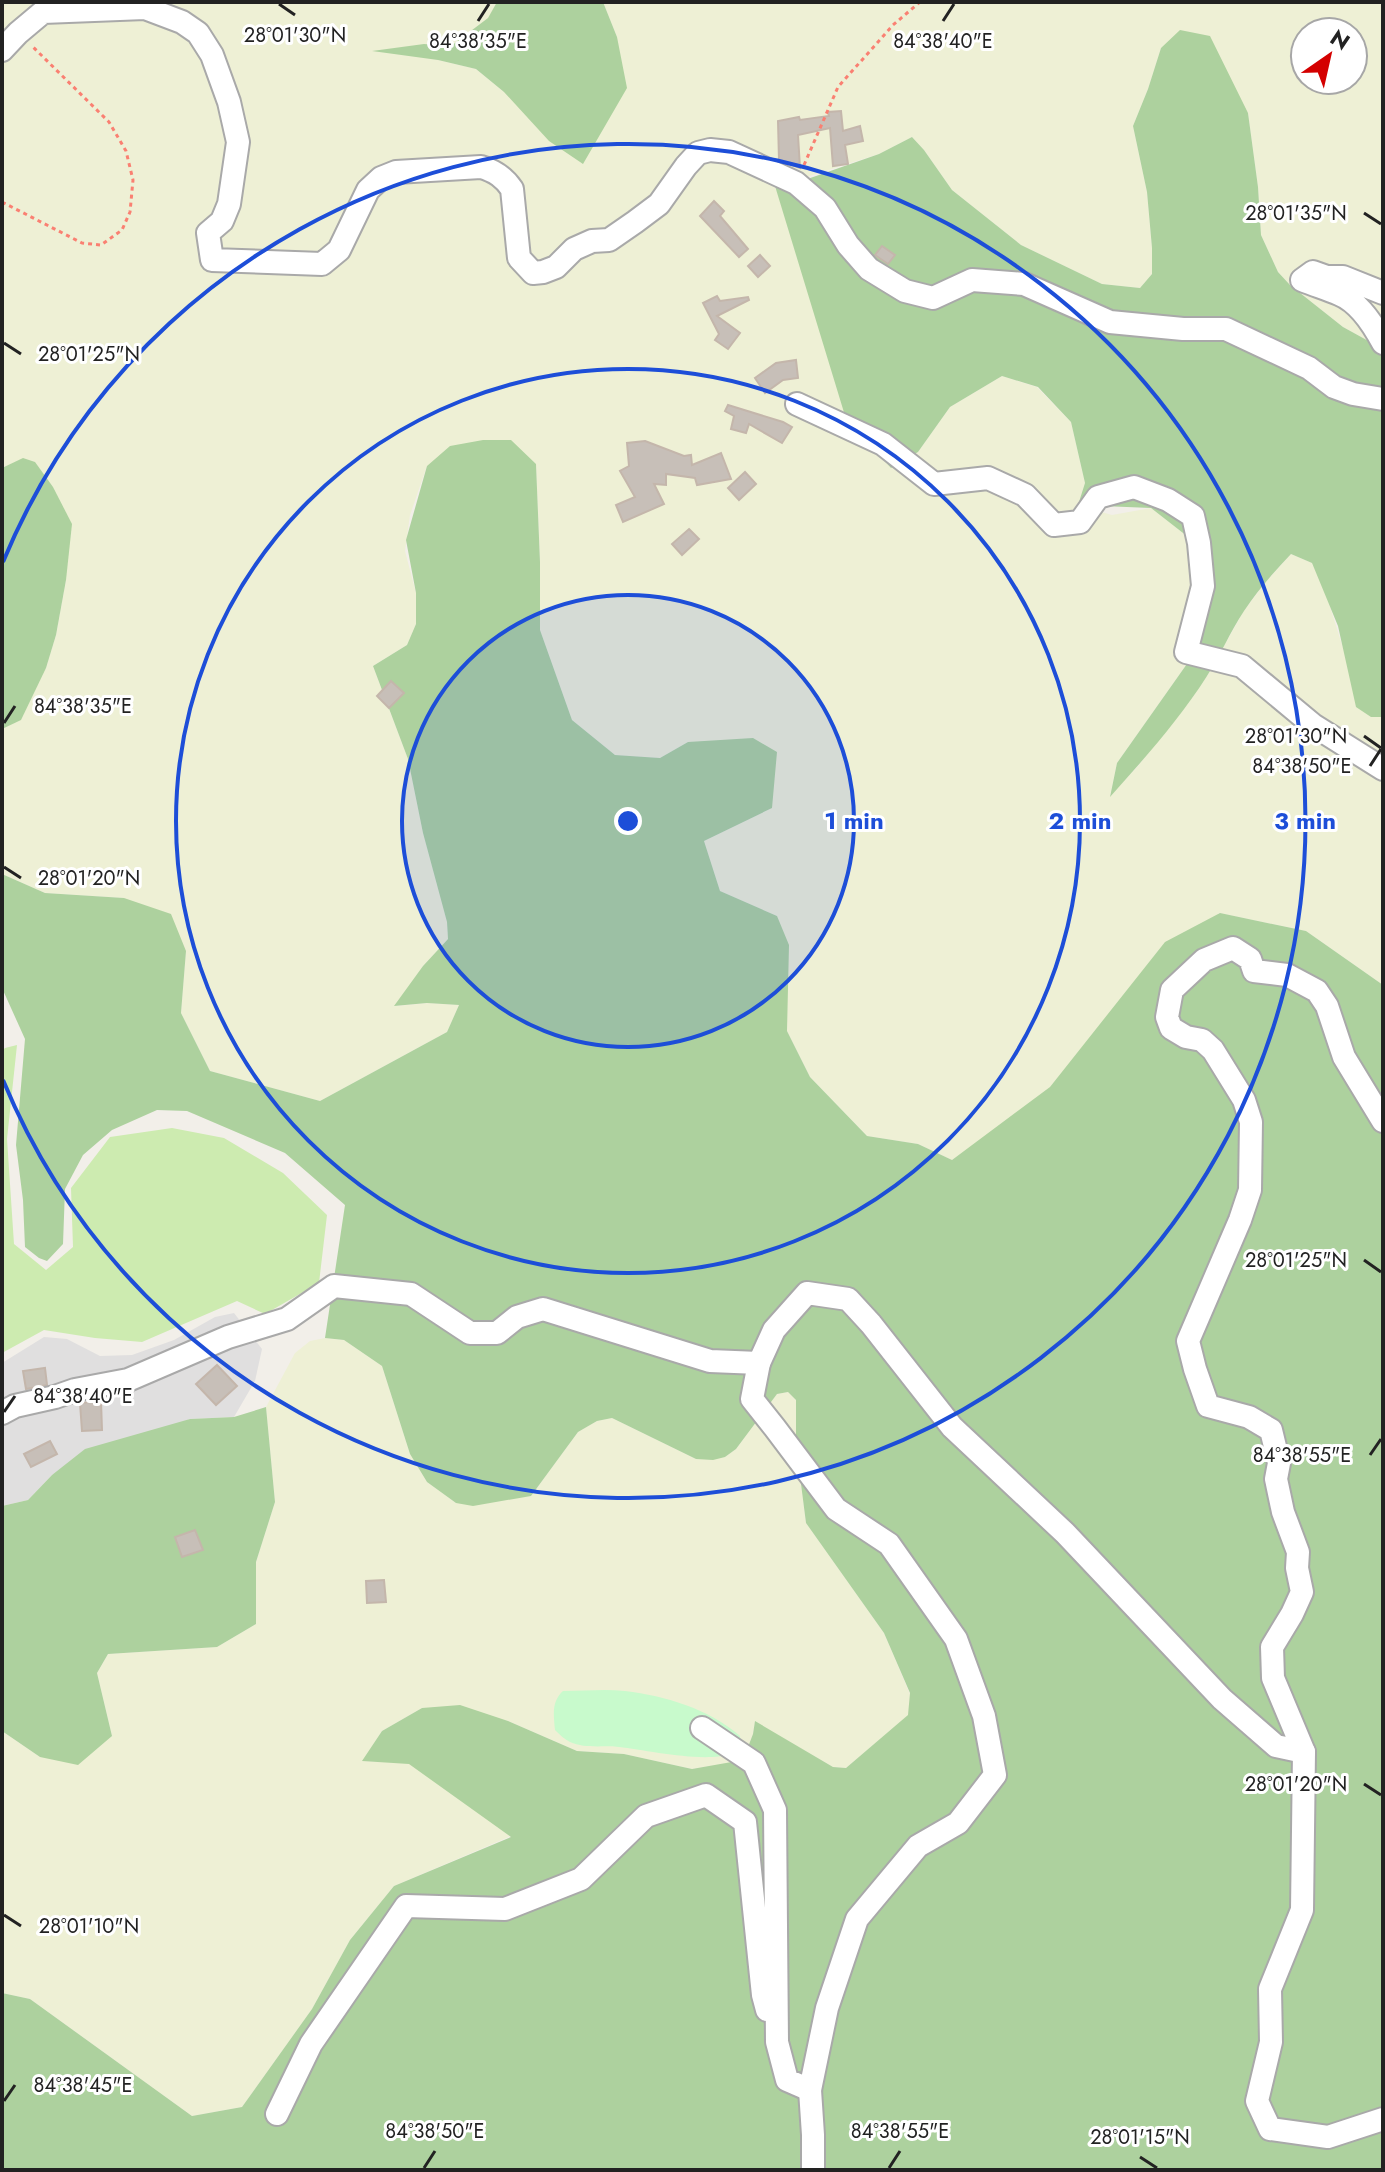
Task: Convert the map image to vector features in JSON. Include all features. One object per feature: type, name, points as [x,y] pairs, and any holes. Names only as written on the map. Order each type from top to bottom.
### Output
[{"type":"street","points":[[2,50],[43,12],[145,8],[182,22],[198,33],[212,55],[229,102],[238,142],[229,204],[222,221],[208,233],[212,260],[322,264],[339,250],[368,190],[381,178],[396,172],[481,167],[493,170],[512,189],[519,258],[533,273],[543,272],[556,267],[574,249],[592,241],[609,240],[659,204],[698,153],[710,150],[729,152],[796,183],[825,208],[848,245],[869,269],[905,291],[933,298],[972,280],[1024,284],[1110,322],[1183,329],[1226,329],[1309,368],[1334,387],[1383,399]]},
{"type":"street","points":[[1383,293],[1343,277],[1327,277],[1313,272],[1302,280],[1343,295],[1362,311],[1383,343]]},
{"type":"street","points":[[797,404],[883,444],[934,484],[988,478],[1025,495],[1054,525],[1080,522],[1098,497],[1134,487],[1168,500],[1193,516],[1199,543],[1203,586],[1186,652],[1242,666],[1313,725],[1383,769]]},
{"type":"street","points":[[1383,1121],[1344,1057],[1327,1006],[1317,991],[1287,975],[1254,971],[1250,959],[1233,948],[1204,960],[1172,990],[1167,1017],[1171,1028],[1186,1037],[1202,1040],[1213,1050],[1244,1100],[1251,1122],[1250,1190],[1188,1341],[1208,1406],[1249,1417],[1271,1430],[1279,1463],[1276,1479],[1283,1512],[1298,1552],[1297,1568],[1302,1592],[1272,1647],[1273,1678],[1304,1752],[1302,1910],[1270,1989],[1271,2042],[1257,2101],[1270,2129],[1328,2137],[1383,2119]]},
{"type":"street","points":[[2,1413],[15,1406],[75,1390],[128,1380],[228,1337],[287,1319],[334,1286],[411,1294],[470,1333],[497,1333],[517,1317],[543,1309],[710,1361],[759,1363]]},
{"type":"street","points":[[813,2170],[810,2090],[827,2008],[857,1919],[918,1846],[958,1823],[995,1775],[984,1716],[956,1639],[889,1544],[836,1509],[752,1399],[759,1363],[774,1330],[807,1293],[848,1299],[952,1427],[1065,1533],[1222,1699],[1276,1746],[1304,1752]]},
{"type":"street","points":[[702,1728],[754,1763],[775,1810],[777,2042]]},
{"type":"street","points":[[277,2114],[311,2044],[406,1906],[505,1909],[581,1879],[646,1816],[706,1795],[745,1822],[763,1995],[787,2080],[810,2090]]},
{"type":"path","points":[[796,183],[838,87],[893,25],[920,2]]},
{"type":"path","points":[[2,202],[82,243],[101,245],[122,230],[130,212],[133,180],[126,151],[109,122],[18,33]]},
{"type":"shaded area","points":[[234,1313],[262,1349],[255,1381],[234,1417],[190,1419],[52,1475],[28,1500],[2,1506],[2,1363],[44,1337],[67,1339],[100,1356],[132,1355],[174,1340],[215,1317]]},
{"type":"green space","points":[[2,2],[497,2],[489,18],[451,46],[424,44],[438,60],[476,69],[504,92],[617,37],[603,2],[1383,2],[1383,349],[1343,327],[1278,272],[1261,235],[1248,113],[1161,48],[1133,126],[1147,192],[1152,248],[1152,274],[1140,288],[1102,284],[1021,245],[952,190],[912,137],[879,154],[775,187],[891,468],[918,452],[950,407],[1002,376],[1037,387],[1071,422],[1085,483],[1078,505],[1112,515],[1151,508],[1192,540],[1194,577],[1189,661],[1117,763],[1110,796],[1192,698],[1243,612],[1264,584],[1291,554],[1312,563],[1371,717],[1383,717],[1383,985],[1306,931],[1219,913],[1099,1061],[952,1160],[918,1144],[867,1136],[810,1077],[787,1031],[777,916],[720,891],[704,841],[772,808],[688,742],[660,758],[615,755],[572,720],[540,630],[536,464],[427,466],[410,515],[405,551],[416,593],[416,624],[407,645],[373,666],[408,759],[423,833],[447,922],[448,939],[423,966],[396,1006],[428,1003],[459,1005],[447,1032],[320,1101],[210,1071],[181,1013],[186,951],[124,898],[45,893],[2,874],[2,729],[46,668],[56,635],[66,580],[5,466],[2,468]]},
{"type":"green space","points":[[497,2],[603,2],[617,37],[627,88],[583,164],[549,141],[504,92],[476,69],[372,51],[424,44],[451,46],[488,18]]},
{"type":"green space","points":[[1180,30],[1210,36],[1248,113],[1261,235],[1278,272],[1343,327],[1383,349],[1383,717],[1371,717],[1356,707],[1338,626],[1312,563],[1291,554],[1244,611],[1185,708],[1110,797],[1117,763],[1189,661],[1201,634],[1192,540],[1151,508],[1078,505],[1085,483],[1071,422],[1038,387],[1002,376],[950,407],[918,452],[891,468],[846,419],[775,186],[796,183],[879,154],[912,137],[952,190],[1021,245],[1102,284],[1140,288],[1152,274],[1152,248],[1147,192],[1133,126],[1161,48]]},
{"type":"green space","points":[[483,440],[511,440],[536,464],[540,630],[572,720],[615,755],[660,758],[688,742],[753,738],[777,752],[772,808],[704,841],[720,891],[777,916],[789,945],[787,1031],[810,1077],[867,1136],[918,1144],[952,1160],[1050,1087],[1165,942],[1220,913],[1306,931],[1383,985],[1383,2170],[2,2170],[2,1993],[30,1999],[192,2116],[242,2107],[312,2009],[350,1940],[394,1886],[511,1837],[409,1764],[362,1761],[382,1731],[422,1708],[460,1705],[508,1721],[577,1751],[624,1754],[692,1769],[743,1760],[755,1721],[833,1767],[846,1768],[908,1715],[910,1693],[884,1633],[806,1523],[796,1445],[796,1400],[788,1392],[777,1394],[736,1449],[725,1457],[696,1459],[612,1418],[597,1421],[578,1432],[531,1496],[473,1506],[456,1503],[427,1482],[410,1454],[382,1366],[344,1340],[325,1338],[345,1205],[285,1153],[187,1111],[157,1110],[112,1130],[83,1155],[65,1189],[63,1244],[47,1261],[25,1247],[16,1145],[25,1039],[2,988],[2,874],[45,893],[124,898],[171,914],[186,951],[181,1013],[210,1071],[320,1101],[447,1032],[459,1005],[427,1003],[394,1006],[423,966],[448,939],[447,922],[423,833],[408,759],[373,666],[407,645],[416,624],[416,593],[406,540],[427,466],[450,446]]},
{"type":"green space","points":[[23,458],[35,462],[53,487],[72,524],[66,580],[56,635],[46,668],[21,720],[2,729],[2,468]]},
{"type":"green space","points":[[17,1045],[7,1139],[14,1244],[46,1270],[73,1247],[71,1188],[110,1137],[172,1128],[224,1138],[283,1173],[327,1215],[319,1283],[265,1314],[237,1301],[142,1342],[44,1330],[2,1353],[2,1051]]},
{"type":"green space","points":[[325,1338],[344,1340],[382,1366],[410,1454],[427,1482],[456,1503],[531,1496],[578,1432],[597,1421],[612,1418],[696,1459],[725,1457],[736,1449],[777,1394],[788,1392],[796,1400],[796,1445],[806,1523],[884,1633],[910,1694],[909,1715],[846,1768],[833,1767],[755,1722],[743,1761],[692,1769],[624,1754],[577,1751],[508,1721],[422,1708],[382,1731],[363,1761],[409,1763],[511,1836],[394,1886],[350,1940],[312,2009],[242,2107],[192,2116],[30,1999],[2,1993],[2,1731],[40,1757],[112,1736],[97,1673],[108,1654],[217,1647],[256,1624],[256,1562],[275,1502],[266,1407],[295,1353],[310,1341]]},
{"type":"green space","points":[[266,1407],[275,1502],[256,1562],[256,1624],[217,1647],[108,1654],[97,1673],[112,1736],[78,1765],[40,1757],[2,1731],[2,1506],[28,1500],[52,1475],[85,1449],[190,1419],[234,1417]]},
{"type":"green space","points":[[563,1691],[625,1691],[671,1700],[715,1718],[740,1736],[741,1744],[732,1753],[708,1757],[576,1744],[555,1730],[555,1704]]},
{"type":"building","points":[[841,111],[843,131],[860,126],[863,141],[845,145],[848,164],[833,166],[830,128],[798,135],[800,168],[779,160],[778,121],[829,116],[828,112]]},
{"type":"building","points":[[714,201],[724,211],[720,216],[748,249],[739,257],[700,216]]},
{"type":"building","points":[[882,246],[895,255],[888,264],[875,255]]},
{"type":"building","points":[[760,255],[770,266],[758,277],[748,266]]},
{"type":"building","points":[[717,296],[720,301],[748,297],[749,300],[717,316],[740,333],[728,349],[715,340],[719,334],[703,303]]},
{"type":"building","points":[[796,360],[798,378],[783,380],[765,393],[755,378],[776,363]]},
{"type":"building","points":[[728,405],[792,427],[782,443],[749,424],[746,433],[731,429],[734,416],[725,411]]},
{"type":"building","points":[[645,441],[684,456],[691,455],[692,465],[721,453],[731,479],[697,485],[695,478],[666,474],[666,485],[654,484],[664,504],[623,522],[616,505],[635,497],[620,471],[629,466],[627,443]]},
{"type":"building","points":[[745,472],[756,484],[739,500],[728,488]]},
{"type":"building","points":[[689,529],[699,539],[682,555],[672,544]]},
{"type":"building","points":[[391,681],[404,693],[389,708],[377,696]]},
{"type":"building","points":[[217,1365],[237,1386],[216,1405],[196,1384]]},
{"type":"building","points":[[45,1368],[47,1385],[26,1389],[23,1371]]},
{"type":"building","points":[[101,1401],[102,1430],[82,1431],[80,1403]]},
{"type":"building","points":[[50,1441],[57,1454],[31,1467],[24,1454]]},
{"type":"building","points":[[195,1530],[203,1550],[182,1557],[175,1537]]},
{"type":"building","points":[[384,1580],[386,1602],[367,1603],[366,1581]]}]
